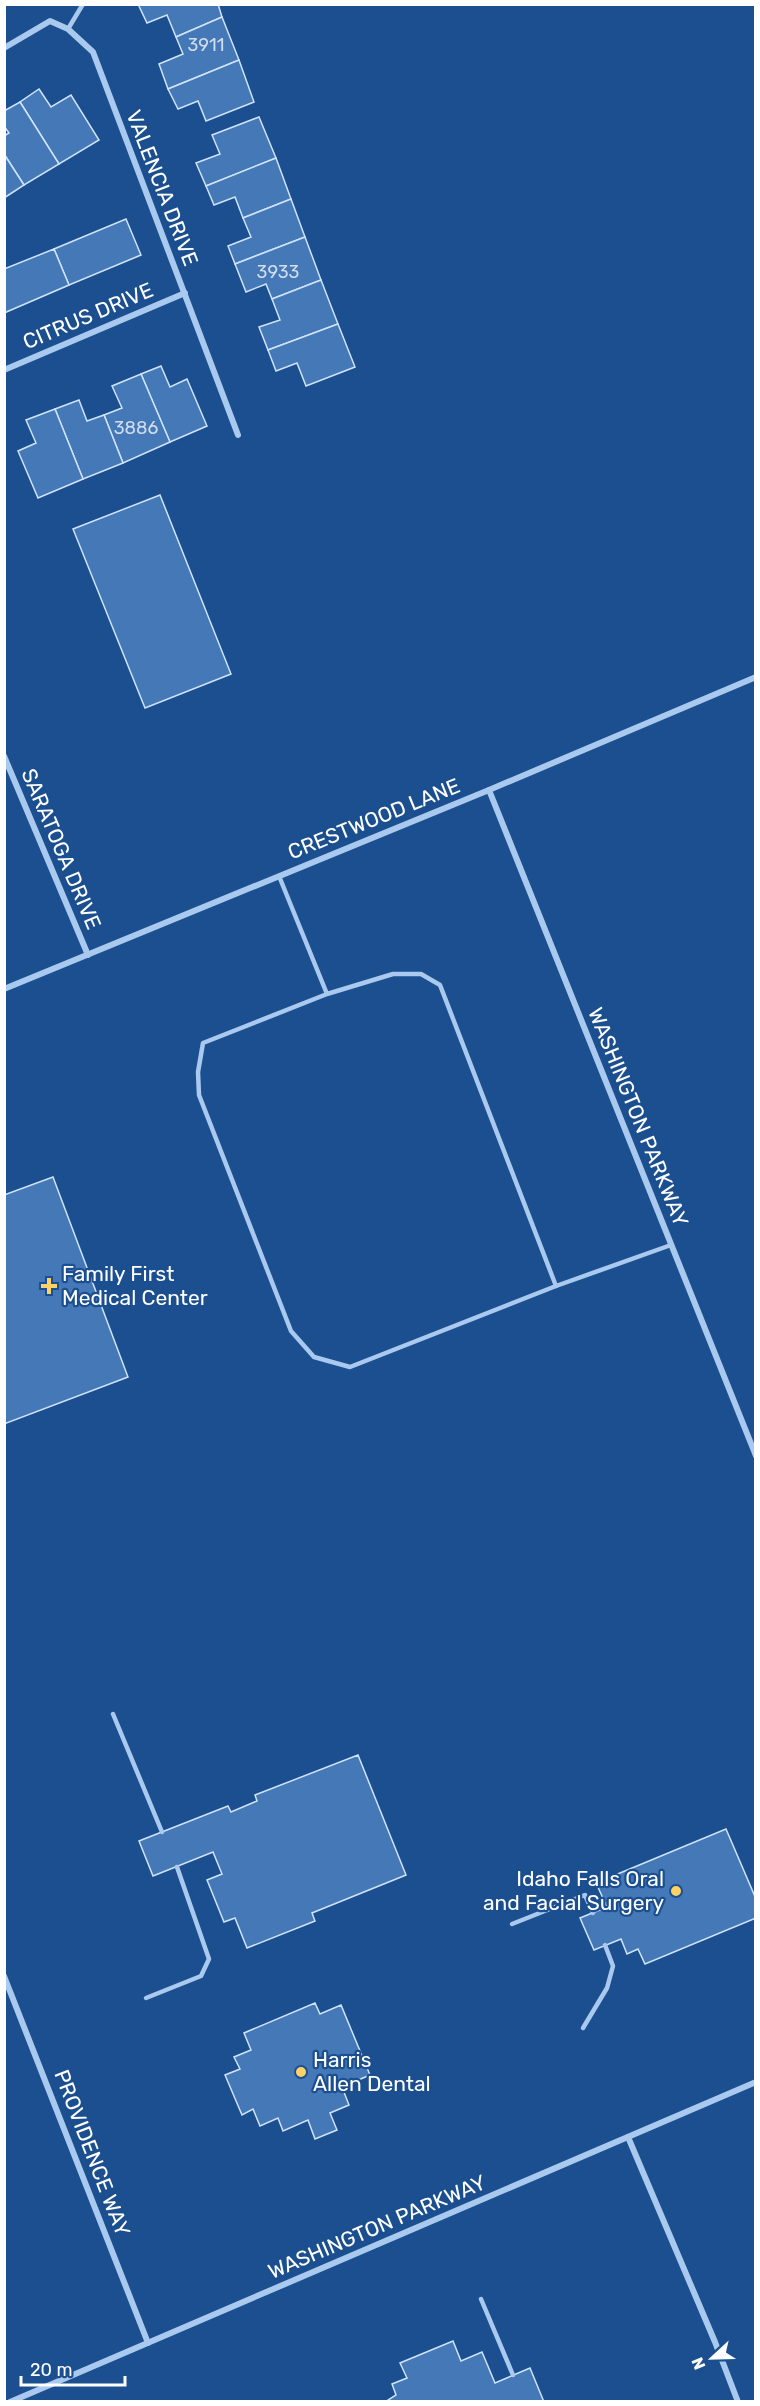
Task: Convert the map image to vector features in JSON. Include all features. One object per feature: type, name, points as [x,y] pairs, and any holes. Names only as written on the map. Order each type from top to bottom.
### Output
[{"type":"street","points":[[4,48],[50,21],[68,29]]},
{"type":"street","name":"VALENCIA DRIVE","points":[[68,29],[93,52],[238,435]]},
{"type":"street","name":"CITRUS DRIVE","points":[[4,370],[185,293]]},
{"type":"street","name":"CRESTWOOD LANE","points":[[4,990],[756,677]]},
{"type":"street","name":"SARATOGA DRIVE","points":[[4,756],[88,955]]},
{"type":"street","name":"WASHINGTON PARKWAY","points":[[489,790],[756,1456]]},
{"type":"street","name":"PROVIDENCE WAY","points":[[4,1976],[148,2343]]},
{"type":"street","name":"WASHINGTON PARKWAY","points":[[10,2402],[756,2082]]},
{"type":"street","points":[[628,2137],[738,2402]]},
{"type":"lane","points":[[68,29],[83,4]]},
{"type":"lane","points":[[279,876],[327,994]]},
{"type":"lane","points":[[556,1286],[440,985],[421,975],[393,974],[327,994],[203,1043],[198,1072],[199,1095],[291,1331],[314,1357],[350,1367],[556,1286],[671,1245]]},
{"type":"lane","points":[[113,1714],[162,1832]]},
{"type":"lane","points":[[146,1998],[201,1976],[209,1959],[177,1867]]},
{"type":"lane","points":[[512,1924],[585,1895],[592,1913]]},
{"type":"lane","points":[[583,2028],[607,1988],[613,1966],[605,1945]]},
{"type":"lane","points":[[481,2299],[513,2375]]},
{"type":"building","points":[[138,4],[218,4],[222,17],[176,37],[167,15],[147,23]]},
{"type":"building","points":[[222,17],[239,60],[168,89],[159,64],[183,54],[176,37]]},
{"type":"building","points":[[239,60],[254,102],[206,121],[198,101],[178,109],[168,89]]},
{"type":"building","points":[[39,89],[51,107],[71,95],[99,140],[59,164],[20,102]]},
{"type":"building","points":[[20,102],[59,164],[24,185],[4,154],[4,136],[9,133],[4,126],[4,111]]},
{"type":"building","points":[[259,117],[276,158],[206,186],[196,163],[220,154],[212,135]]},
{"type":"building","points":[[4,154],[24,185],[4,198]]},
{"type":"building","points":[[276,158],[291,199],[243,218],[235,197],[214,205],[206,186]]},
{"type":"building","points":[[291,199],[305,237],[235,264],[228,246],[251,237],[243,218]]},
{"type":"building","points":[[126,219],[141,255],[69,285],[54,249]]},
{"type":"building","points":[[305,237],[321,280],[272,299],[266,284],[246,292],[235,264]]},
{"type":"building","points":[[54,249],[69,285],[4,313],[4,269]]},
{"type":"building","points":[[321,280],[338,324],[268,350],[259,327],[280,320],[272,299]]},
{"type":"building","points":[[338,324],[355,367],[306,386],[297,363],[276,371],[268,350]]},
{"type":"building","points":[[161,366],[170,387],[187,379],[207,426],[170,442],[141,374]]},
{"type":"building","points":[[141,374],[170,442],[123,463],[104,415],[122,408],[112,386]]},
{"type":"building","points":[[79,400],[87,421],[104,415],[123,463],[83,479],[55,409]]},
{"type":"building","points":[[55,409],[83,479],[38,498],[18,451],[36,443],[26,420]]},
{"type":"building","points":[[160,495],[231,674],[145,708],[73,529]]},
{"type":"building","name":"Family First Medical Center","points":[[53,1177],[128,1377],[4,1424],[4,1195]]},
{"type":"building","points":[[358,1755],[406,1875],[312,1913],[315,1921],[247,1948],[235,1918],[224,1922],[207,1880],[222,1874],[213,1852],[153,1876],[139,1841],[228,1806],[231,1812],[257,1801],[255,1795]]},
{"type":"building","name":"Idaho Falls Oral and Facial Surgery","points":[[726,1829],[756,1899],[756,1918],[645,1964],[638,1949],[627,1954],[621,1939],[594,1950],[580,1918],[607,1907],[596,1883]]},
{"type":"building","name":"Harris Allen Dental","points":[[315,2003],[320,2014],[341,2005],[370,2075],[342,2087],[349,2105],[330,2113],[337,2130],[315,2139],[308,2120],[283,2131],[278,2118],[260,2126],[253,2109],[242,2115],[225,2075],[240,2069],[234,2057],[251,2050],[244,2033]]},
{"type":"building","points":[[453,2341],[461,2361],[482,2352],[495,2383],[530,2368],[544,2402],[385,2402],[396,2395],[392,2384],[407,2378],[400,2363]]},
{"type":"place","name":"Family First Medical Center","points":[[49,1286]]},
{"type":"place","name":"Idaho Falls Oral and Facial Surgery","points":[[676,1891]]},
{"type":"place","name":"Harris Allen Dental","points":[[301,2072]]}]
